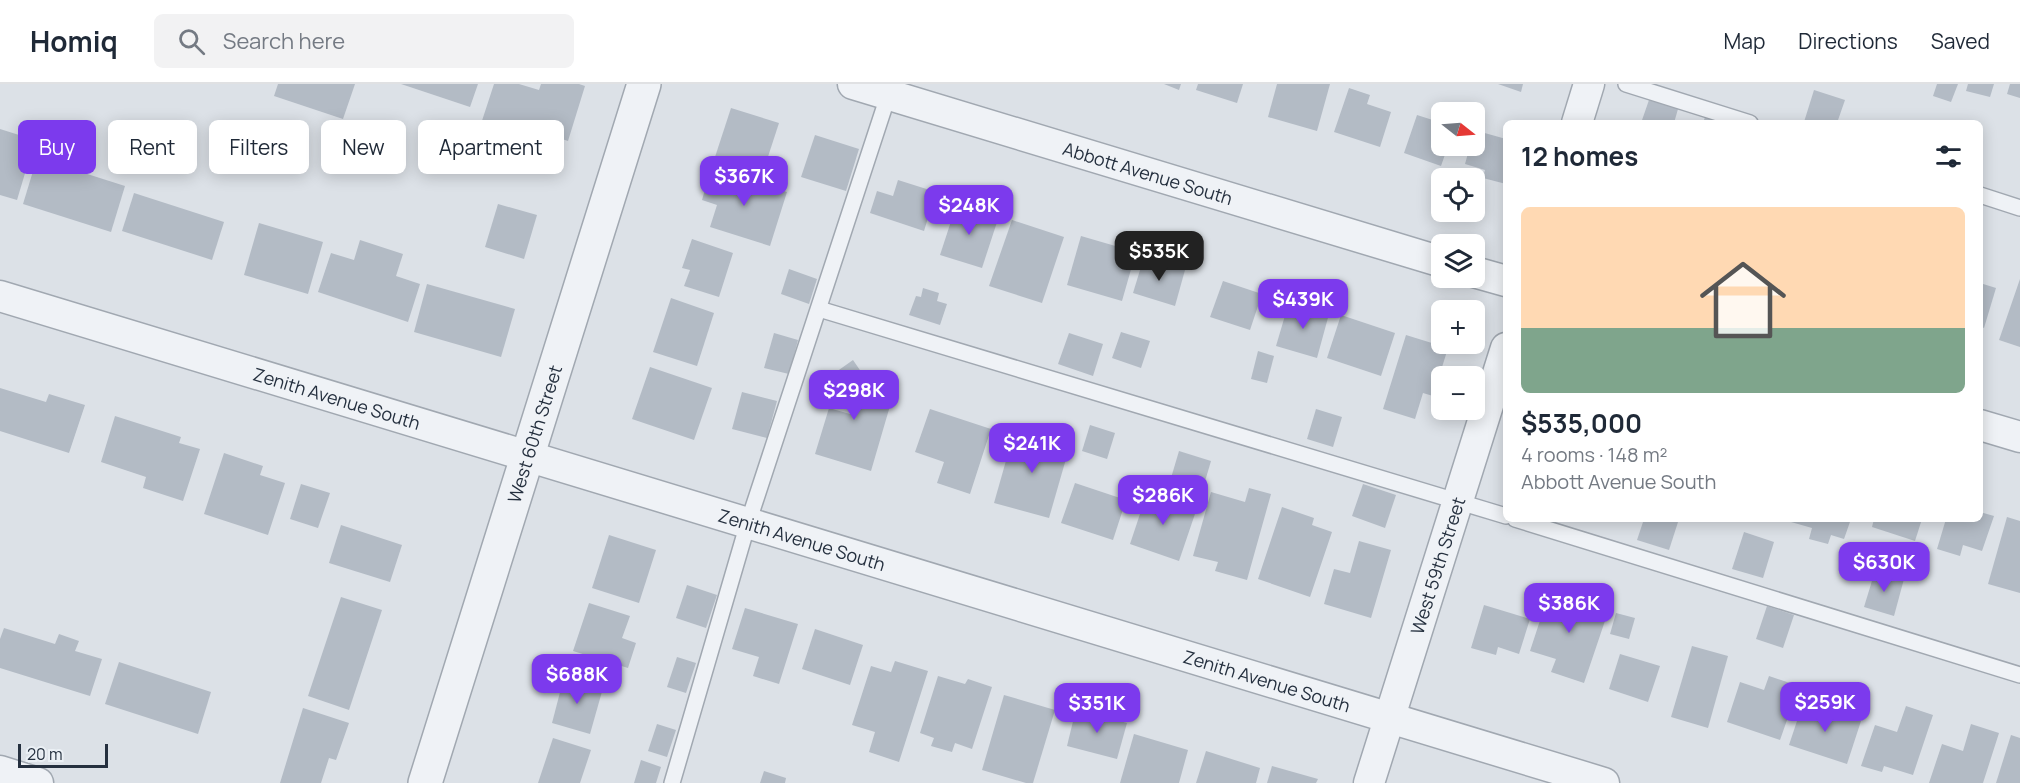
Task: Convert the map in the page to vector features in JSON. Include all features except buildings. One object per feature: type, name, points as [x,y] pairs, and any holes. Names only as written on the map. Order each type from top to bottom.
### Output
[{"type":"street","name":"West 60th Street","points":[[425,783],[644,84]]},
{"type":"street","name":"Abbott Avenue South","points":[[853,84],[890,89],[1431,259]]},
{"type":"street","points":[[1578,120],[1589,84]]},
{"type":"street","points":[[1485,275],[1503,280]]},
{"type":"street","name":"Zenith Avenue South","points":[[0,296],[1604,783]]},
{"type":"street","name":"West 59th Street","points":[[1369,783],[1503,358]]},
{"type":"street","points":[[1983,426],[2020,437]]},
{"type":"street","points":[[0,771],[38,783]]},
{"type":"lane","points":[[1626,84],[1740,120]]},
{"type":"lane","points":[[672,783],[748,523],[890,89]]},
{"type":"lane","points":[[1983,196],[2020,208]]},
{"type":"lane","points":[[819,309],[1503,515]]},
{"type":"lane","points":[[1525,522],[2020,675]]}]
